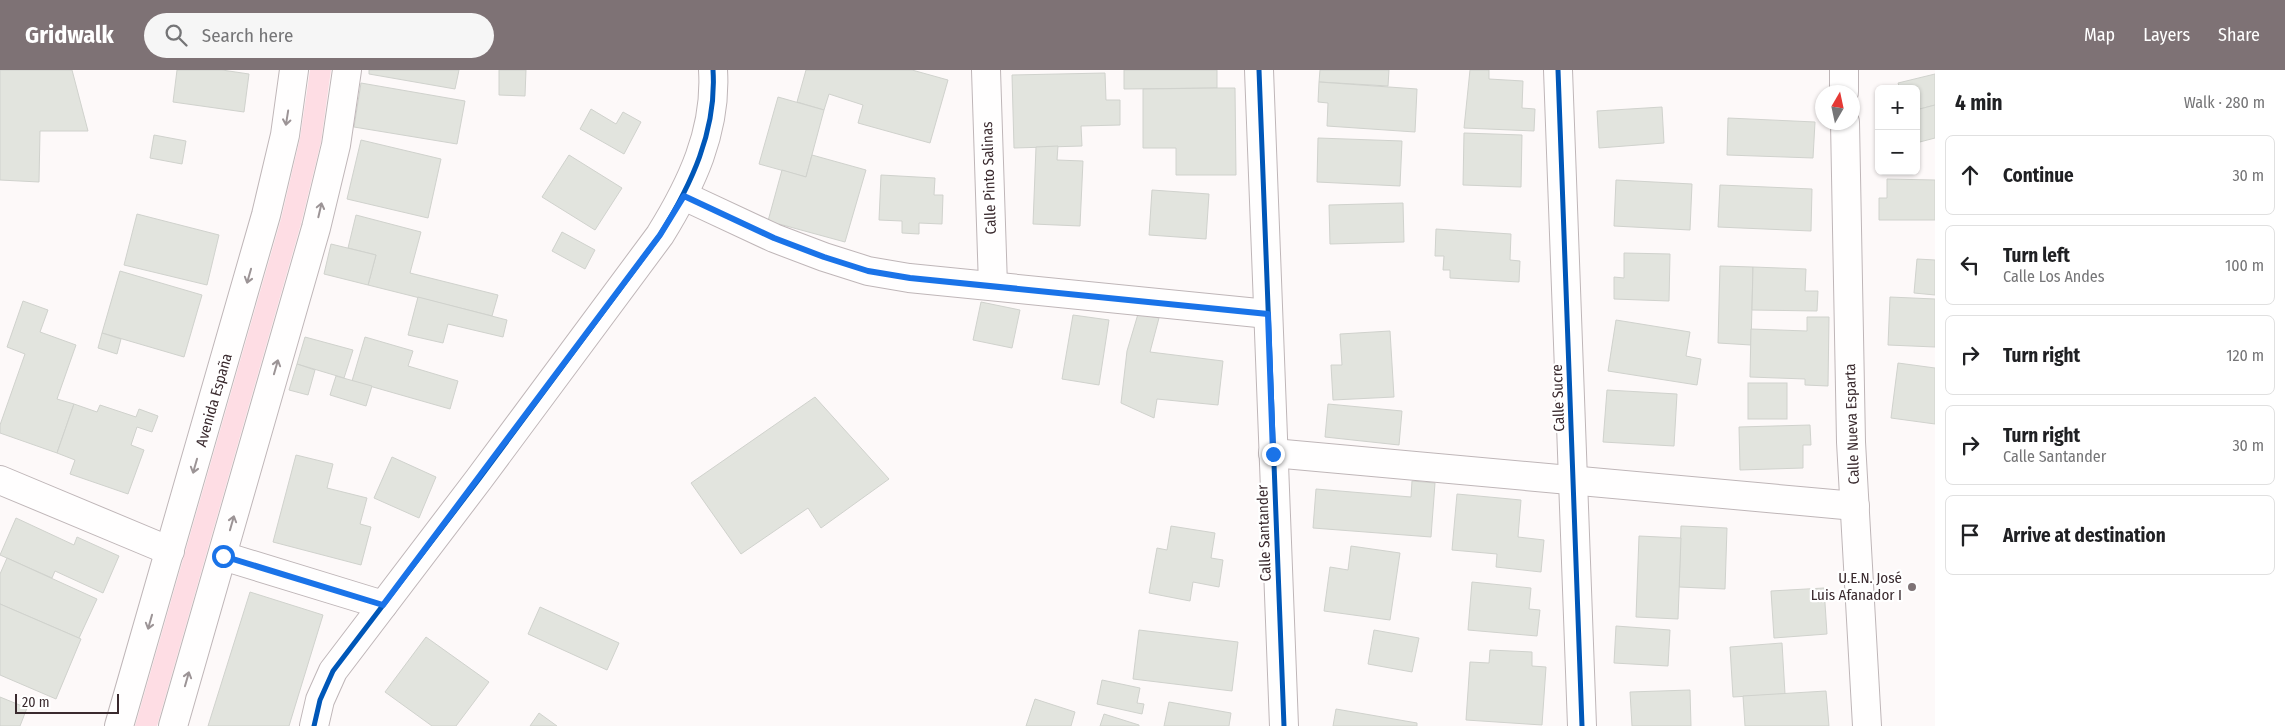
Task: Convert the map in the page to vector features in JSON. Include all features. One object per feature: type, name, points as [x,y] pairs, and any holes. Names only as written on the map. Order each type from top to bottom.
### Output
[{"type":"street","name":"Avenida España","points":[[119,726],[266,215],[285,135],[294,70]]},
{"type":"street","points":[[173,726],[316,228],[336,145],[347,70]]},
{"type":"street","points":[[314,726],[320,700],[333,671],[660,235],[684,196],[700,157],[711,116],[714,70]]},
{"type":"street","name":"Calle Pinto Salinas","points":[[986,70],[993,286]]},
{"type":"street","name":"Calle Santander","points":[[1259,70],[1284,726]]},
{"type":"street","name":"Calle Sucre","points":[[1558,70],[1582,726]]},
{"type":"street","points":[[1844,70],[1844,85]]},
{"type":"street","name":"Calle Nueva Esparta","points":[[1845,130],[1855,506],[1867,726]]},
{"type":"street","points":[[684,196],[774,238],[868,271],[993,286],[1268,314]]},
{"type":"street","points":[[1273,454],[1855,506]]},
{"type":"street","points":[[0,480],[170,551]]},
{"type":"street","points":[[223,556],[383,605]]},
{"type":"shaded area","points":[[310,70],[331,70],[321,142],[301,224],[157,726],[135,726],[281,219],[300,138]]},
{"type":"building","points":[[0,70],[72,70],[88,131],[40,131],[39,182],[0,180]]},
{"type":"building","points":[[177,70],[222,70],[249,74],[244,112],[173,102]]},
{"type":"building","points":[[369,70],[459,70],[455,89],[369,74]]},
{"type":"building","points":[[499,70],[526,70],[525,96],[499,95]]},
{"type":"building","points":[[806,70],[912,70],[948,80],[930,143],[858,123],[863,105],[829,94],[824,110],[797,102]]},
{"type":"building","points":[[1124,70],[1217,70],[1217,88],[1124,89]]},
{"type":"building","points":[[1320,70],[1389,70],[1388,86],[1319,82]]},
{"type":"building","points":[[1470,70],[1489,70],[1489,79],[1523,81],[1522,108],[1535,109],[1534,131],[1464,128]]},
{"type":"building","points":[[1105,73],[1106,100],[1120,100],[1120,125],[1081,126],[1082,146],[1014,148],[1012,75]]},
{"type":"building","points":[[1935,74],[1935,105],[1920,109],[1920,85],[1899,85],[1898,83]]},
{"type":"building","points":[[1319,82],[1417,89],[1415,132],[1327,126],[1328,103],[1318,102]]},
{"type":"building","points":[[361,83],[465,101],[457,144],[354,127]]},
{"type":"building","points":[[1235,88],[1236,175],[1176,175],[1176,148],[1143,148],[1143,89]]},
{"type":"building","points":[[778,97],[824,110],[806,177],[759,164]]},
{"type":"building","points":[[1935,105],[1935,138],[1920,142],[1920,130],[1920,109]]},
{"type":"building","points":[[1662,107],[1664,143],[1599,148],[1597,111]]},
{"type":"building","points":[[591,109],[616,124],[623,112],[641,122],[624,154],[580,129]]},
{"type":"building","points":[[1728,118],[1815,122],[1813,158],[1727,155]]},
{"type":"building","points":[[1464,133],[1522,135],[1521,187],[1463,185]]},
{"type":"building","points":[[154,135],[186,141],[182,164],[150,158]]},
{"type":"building","points":[[1318,138],[1402,141],[1400,186],[1317,182]]},
{"type":"building","points":[[361,140],[441,159],[428,218],[347,199]]},
{"type":"building","points":[[1058,146],[1057,160],[1083,161],[1080,226],[1033,224],[1036,147]]},
{"type":"building","points":[[569,155],[622,188],[595,230],[542,197]]},
{"type":"building","points":[[812,155],[866,170],[845,242],[768,221],[782,170],[806,177]]},
{"type":"building","points":[[881,175],[935,178],[934,195],[943,195],[942,224],[919,223],[919,234],[902,233],[902,221],[879,220]]},
{"type":"building","points":[[1887,179],[1935,180],[1935,220],[1879,220],[1879,198],[1887,198]]},
{"type":"building","points":[[1616,180],[1692,184],[1690,230],[1614,226]]},
{"type":"building","points":[[1720,185],[1812,189],[1811,231],[1718,227]]},
{"type":"building","points":[[1152,190],[1209,194],[1206,239],[1149,235]]},
{"type":"building","points":[[1403,203],[1404,242],[1330,244],[1329,205]]},
{"type":"building","points":[[137,214],[219,235],[207,285],[124,265]]},
{"type":"building","points":[[356,215],[421,232],[410,273],[498,295],[492,316],[368,285],[376,255],[348,248]]},
{"type":"building","points":[[1436,229],[1511,234],[1510,260],[1520,261],[1519,282],[1450,278],[1450,270],[1443,270],[1444,256],[1435,256]]},
{"type":"building","points":[[562,232],[595,250],[585,269],[552,251]]},
{"type":"building","points":[[331,244],[376,255],[368,285],[324,274]]},
{"type":"building","points":[[1624,253],[1670,254],[1669,301],[1614,299],[1614,277],[1624,278]]},
{"type":"building","points":[[1917,259],[1935,260],[1935,295],[1914,293]]},
{"type":"building","points":[[1720,266],[1753,267],[1751,345],[1718,343]]},
{"type":"building","points":[[1753,267],[1806,269],[1805,291],[1818,291],[1817,311],[1752,310]]},
{"type":"building","points":[[120,271],[202,295],[184,357],[102,333]]},
{"type":"building","points":[[418,297],[507,320],[503,337],[448,324],[443,343],[408,335]]},
{"type":"building","points":[[1890,297],[1935,299],[1935,347],[1888,345]]},
{"type":"building","points":[[23,301],[48,310],[40,332],[76,345],[57,399],[74,404],[57,453],[0,433],[0,425],[25,354],[7,347]]},
{"type":"building","points":[[981,302],[1020,310],[1012,348],[973,340]]},
{"type":"building","points":[[1138,314],[1159,318],[1150,352],[1223,361],[1218,405],[1157,399],[1154,418],[1121,403],[1127,351]]},
{"type":"building","points":[[1073,315],[1109,320],[1099,385],[1062,379]]},
{"type":"building","points":[[1807,317],[1829,317],[1828,386],[1805,385],[1805,379],[1750,377],[1751,329],[1807,331]]},
{"type":"building","points":[[1616,320],[1690,332],[1686,356],[1701,359],[1697,385],[1608,371]]},
{"type":"building","points":[[1390,331],[1394,397],[1333,400],[1331,365],[1342,365],[1340,334]]},
{"type":"building","points":[[102,333],[121,339],[117,354],[98,348]]},
{"type":"building","points":[[305,337],[353,350],[344,378],[297,364]]},
{"type":"building","points":[[365,337],[413,351],[408,366],[458,381],[450,409],[352,381]]},
{"type":"building","points":[[1898,363],[1935,368],[1935,424],[1891,418]]},
{"type":"building","points":[[297,364],[315,370],[308,395],[289,390]]},
{"type":"building","points":[[336,376],[372,386],[366,406],[330,395]]},
{"type":"building","points":[[1748,383],[1787,383],[1787,419],[1748,419]]},
{"type":"building","points":[[1607,390],[1677,394],[1674,446],[1603,442]]},
{"type":"building","points":[[815,397],[889,479],[821,528],[808,508],[741,554],[691,483]]},
{"type":"building","points":[[74,404],[97,412],[100,405],[136,417],[139,409],[158,416],[152,432],[137,427],[131,445],[144,450],[128,494],[70,474],[75,460],[57,453]]},
{"type":"building","points":[[1328,404],[1402,411],[1399,445],[1325,437]]},
{"type":"building","points":[[1810,425],[1811,445],[1803,445],[1803,468],[1740,470],[1739,427]]},
{"type":"building","points":[[296,455],[333,464],[327,488],[367,498],[360,524],[371,527],[361,565],[273,542]]},
{"type":"building","points":[[392,457],[436,477],[419,518],[374,498]]},
{"type":"building","points":[[1412,481],[1435,483],[1431,537],[1313,528],[1316,489],[1411,497]]},
{"type":"building","points":[[1457,494],[1521,500],[1518,537],[1544,540],[1541,572],[1496,567],[1497,554],[1452,550]]},
{"type":"building","points":[[16,518],[74,545],[77,537],[119,556],[103,593],[55,571],[52,578],[0,555]]},
{"type":"building","points":[[1171,526],[1215,533],[1211,558],[1223,560],[1219,587],[1193,582],[1190,601],[1149,593],[1157,548],[1167,550]]},
{"type":"building","points":[[1681,526],[1727,528],[1725,589],[1679,587]]},
{"type":"building","points":[[1639,536],[1681,538],[1678,619],[1636,617]]},
{"type":"building","points":[[1351,546],[1400,553],[1390,620],[1324,611],[1330,567],[1348,570]]},
{"type":"building","points":[[7,558],[97,599],[79,638],[0,604],[0,574]]},
{"type":"building","points":[[1472,582],[1531,588],[1529,609],[1540,610],[1537,636],[1468,630]]},
{"type":"building","points":[[1824,588],[1827,634],[1774,638],[1771,591]]},
{"type":"building","points":[[250,592],[323,615],[289,726],[208,726]]},
{"type":"building","points":[[0,604],[81,639],[56,699],[0,675]]},
{"type":"building","points":[[540,607],[619,643],[607,670],[528,634]]},
{"type":"building","points":[[1616,626],[1670,630],[1668,666],[1614,663]]},
{"type":"building","points":[[1139,630],[1238,642],[1232,691],[1133,679]]},
{"type":"building","points":[[1374,630],[1419,638],[1412,672],[1368,664]]},
{"type":"building","points":[[426,637],[489,682],[456,726],[432,726],[385,692]]},
{"type":"building","points":[[1782,643],[1785,694],[1733,697],[1730,647]]},
{"type":"building","points":[[1490,650],[1532,652],[1532,666],[1546,667],[1542,725],[1466,720],[1470,662],[1489,663]]},
{"type":"building","points":[[1102,680],[1140,688],[1137,703],[1144,704],[1142,714],[1097,704]]},
{"type":"building","points":[[1690,690],[1691,726],[1632,726],[1630,692]]},
{"type":"building","points":[[1826,691],[1829,726],[1745,726],[1743,696]]},
{"type":"building","points":[[0,697],[27,708],[20,726],[0,726]]},
{"type":"building","points":[[1035,699],[1075,712],[1071,726],[1026,726]]},
{"type":"building","points":[[1169,702],[1231,713],[1229,726],[1164,726]]},
{"type":"building","points":[[1336,709],[1417,723],[1417,726],[1333,726]]},
{"type":"building","points":[[539,713],[557,726],[530,726]]},
{"type":"building","points":[[1104,714],[1139,725],[1139,726],[1100,726]]},
{"type":"cycle path","points":[[314,726],[320,700],[333,671],[479,479],[660,235],[682,197],[700,157],[711,114],[713,70]]},
{"type":"cycle path","points":[[1259,70],[1284,726]]},
{"type":"cycle path","points":[[1558,70],[1582,726]]},
{"type":"place","name":"U.E.N. José Luis Afanador I","points":[[1912,587]]},
{"type":"route","points":[[223,556],[383,605],[660,235],[684,196],[774,238],[868,271],[910,278],[1268,314],[1273,454]]}]
